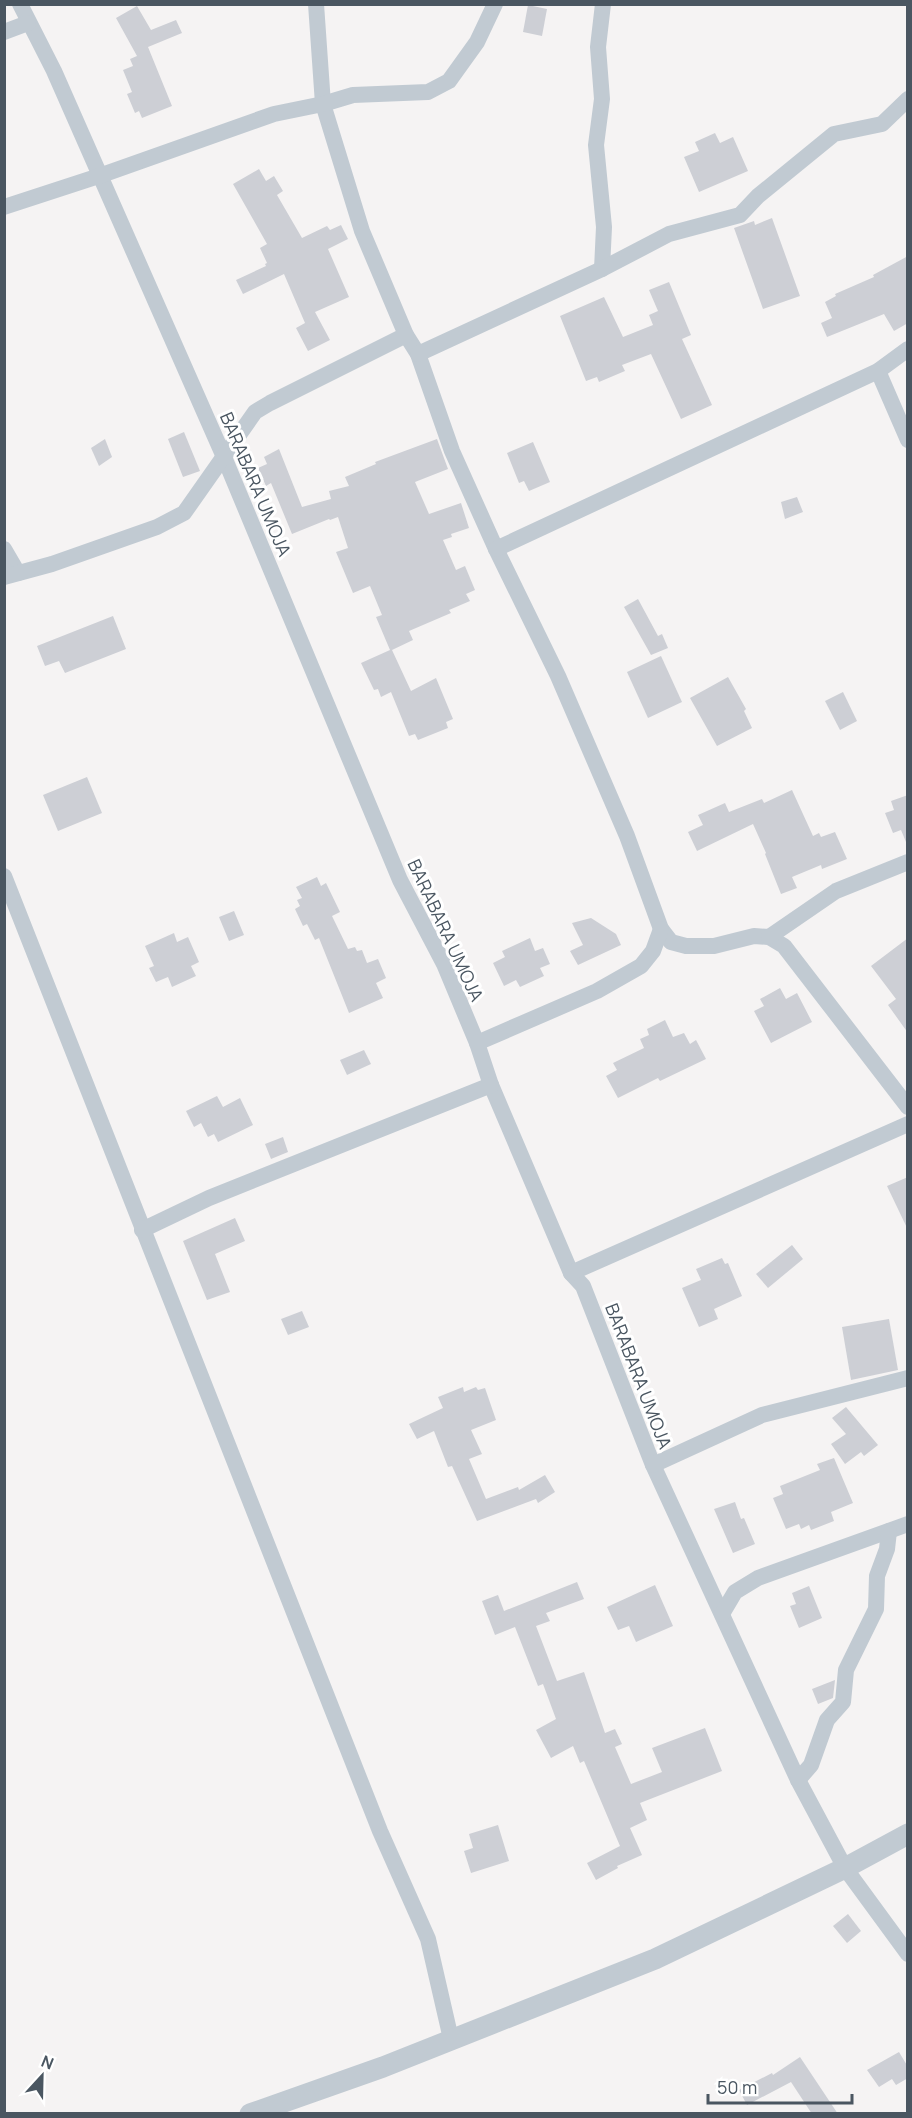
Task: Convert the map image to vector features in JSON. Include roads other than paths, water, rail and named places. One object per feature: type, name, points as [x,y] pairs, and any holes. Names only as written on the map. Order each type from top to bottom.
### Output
[{"type":"street","name":"BARABARA UMOJA","points":[[20,4],[54,71],[224,457],[400,880],[444,964],[477,1043],[491,1085],[571,1273],[583,1286],[653,1465],[798,1780],[845,1868],[908,1954]]},
{"type":"street","points":[[316,4],[323,104],[362,231],[406,335],[418,354],[452,451],[567,697],[627,836],[666,935],[686,946],[714,946],[754,936],[769,937],[783,946],[908,1107]]},
{"type":"street","points":[[4,207],[274,114],[353,95],[428,92],[449,81],[477,42],[495,4]]},
{"type":"street","points":[[602,269],[604,227],[596,145],[602,99],[598,46],[603,4]]},
{"type":"street","points":[[4,32],[28,23]]},
{"type":"street","points":[[418,354],[602,269],[669,234],[740,215],[758,196],[834,134],[882,124],[908,99]]},
{"type":"street","points":[[4,549],[11,575],[52,564],[157,527],[184,513],[255,412],[406,335]]},
{"type":"street","points":[[496,549],[878,371],[908,349]]},
{"type":"street","points":[[878,371],[908,440]]},
{"type":"street","points":[[769,937],[836,891],[908,862]]},
{"type":"street","points":[[4,876],[106,1132],[142,1230],[160,1267],[380,1831],[428,1939],[451,2039]]},
{"type":"street","points":[[477,1043],[597,991],[641,966],[666,935]]},
{"type":"street","points":[[142,1230],[209,1198],[491,1085]]},
{"type":"street","points":[[571,1273],[908,1124]]},
{"type":"street","points":[[653,1465],[762,1415],[908,1378]]},
{"type":"street","points":[[722,1614],[735,1592],[758,1578],[908,1524]]},
{"type":"street","points":[[798,1780],[811,1765],[827,1720],[843,1702],[846,1670],[876,1609],[877,1576],[887,1549],[889,1531]]},
{"type":"street","points":[[250,2114],[383,2067],[655,1959],[845,1868],[908,1834]]}]
